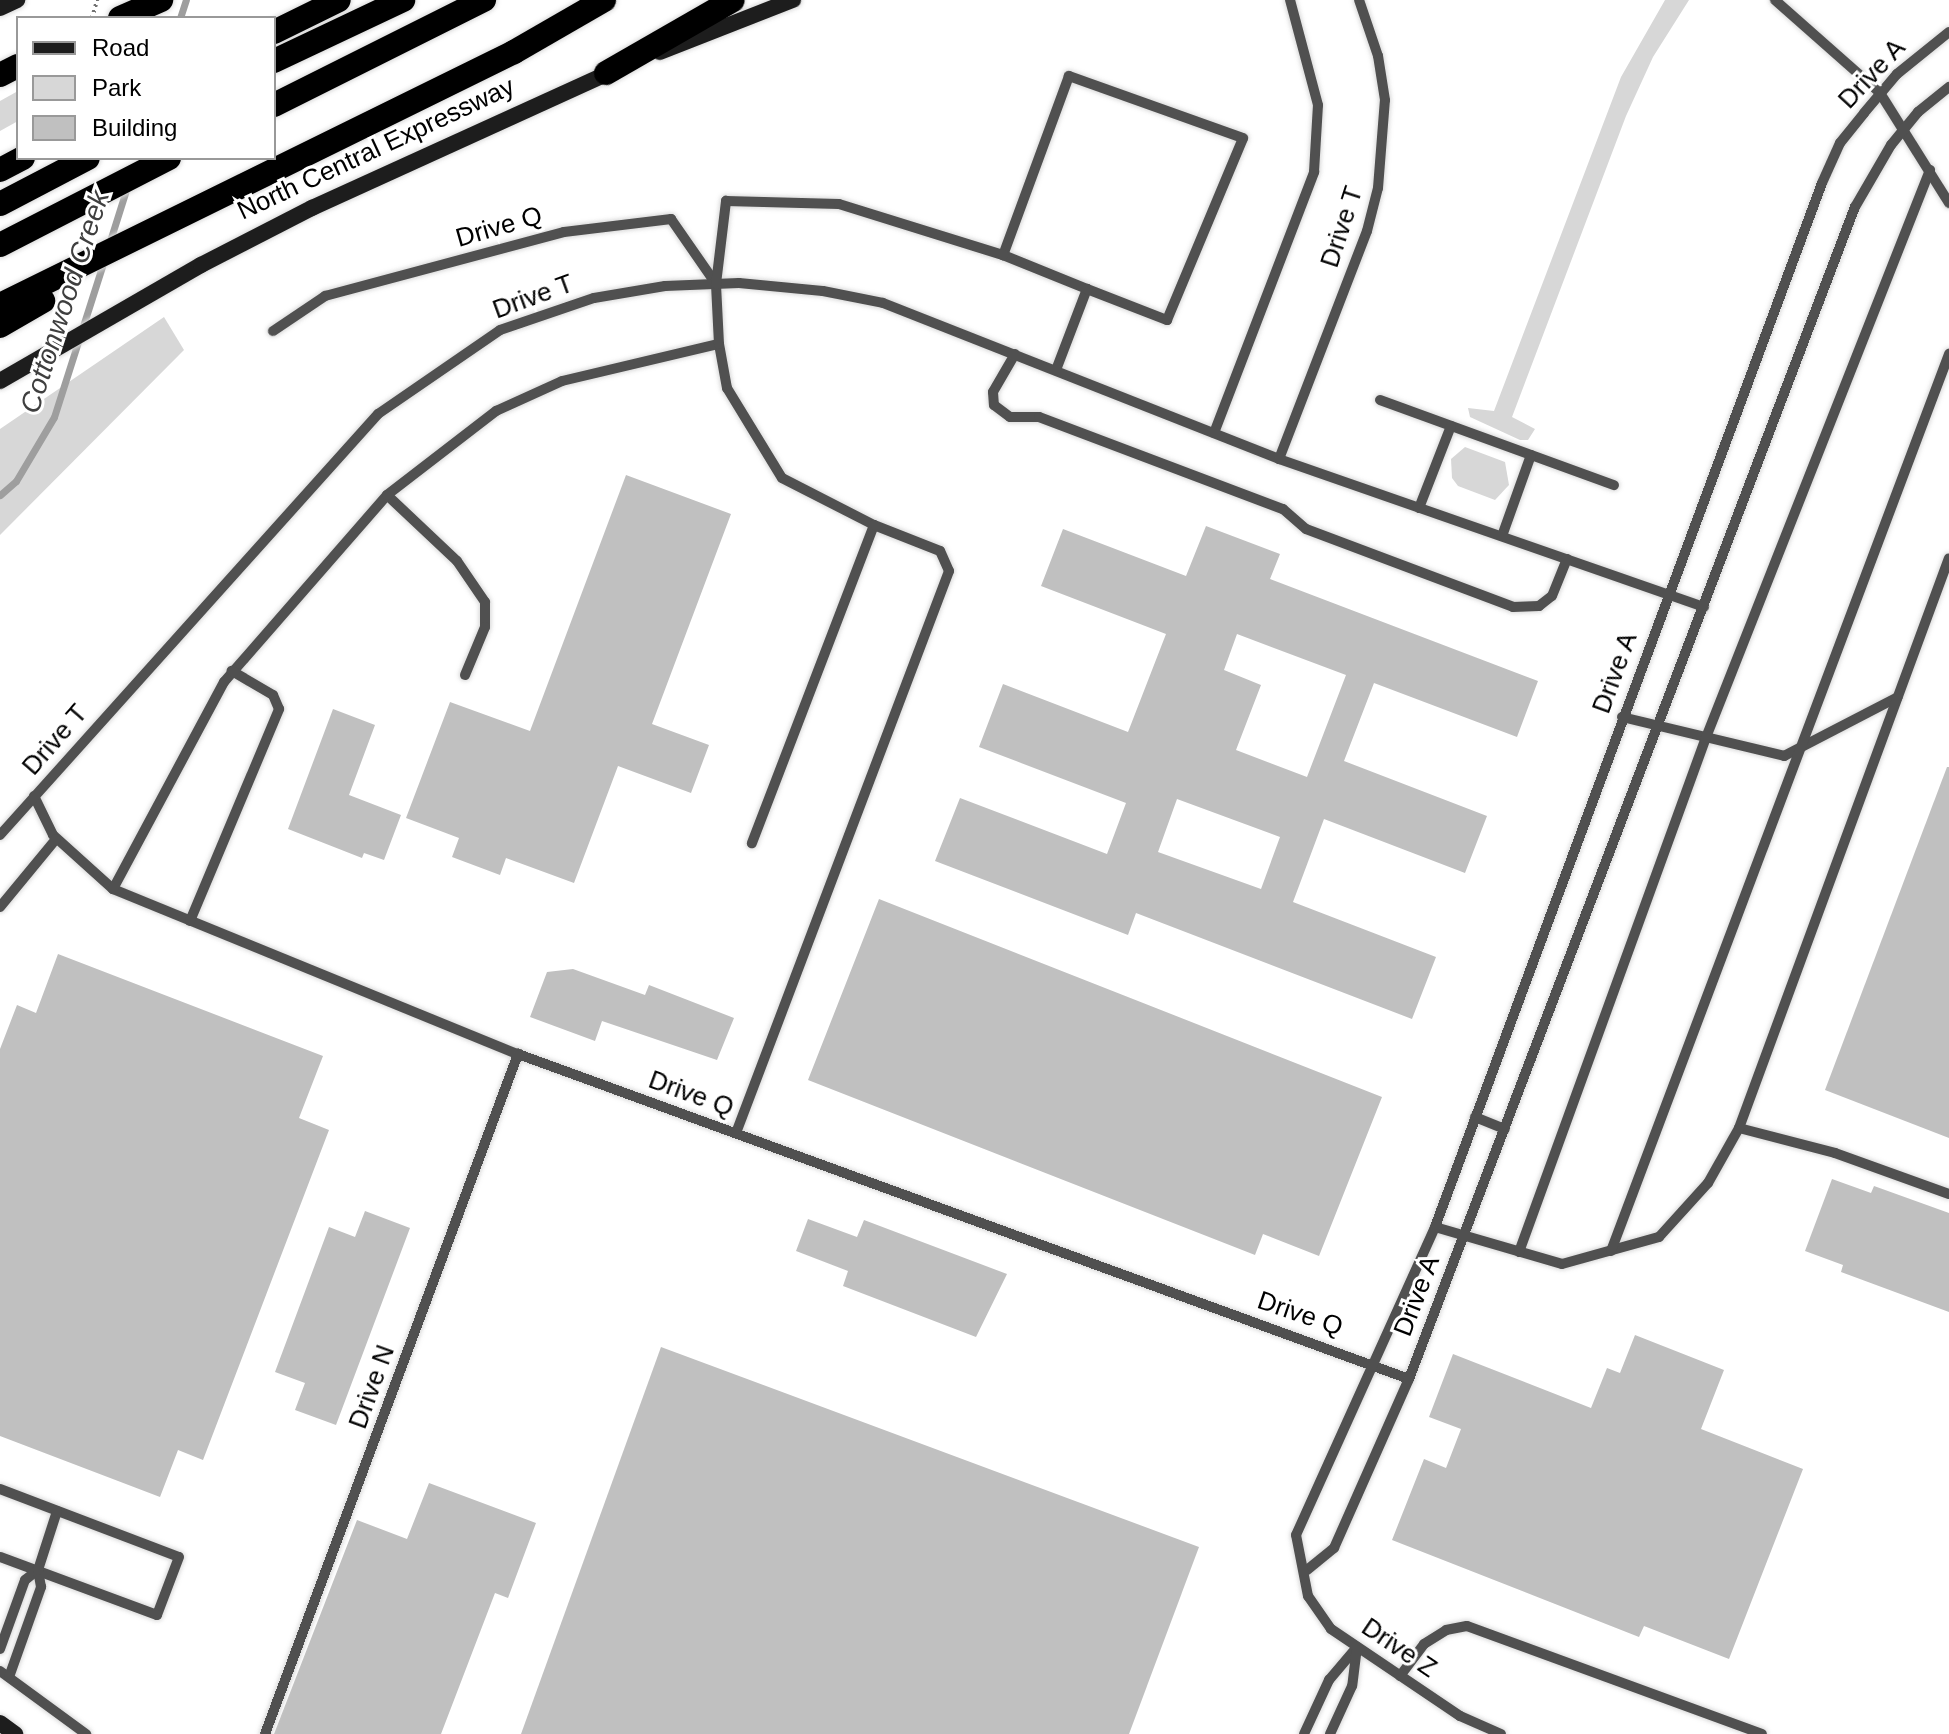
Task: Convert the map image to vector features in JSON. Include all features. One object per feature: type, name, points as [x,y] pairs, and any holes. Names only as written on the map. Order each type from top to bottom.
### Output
[{"type":"highway","points":[[125,16],[161,0]]},
{"type":"highway","points":[[283,28],[339,0]]},
{"type":"highway","points":[[276,60],[403,0]]},
{"type":"highway","points":[[276,104],[484,0]]},
{"type":"highway","points":[[0,305],[514,52],[604,0]]},
{"type":"highway","points":[[606,73],[733,0]]},
{"type":"highway","points":[[0,170],[18,160]]},
{"type":"highway","points":[[0,204],[84,160]]},
{"type":"highway","points":[[0,245],[165,160]]},
{"type":"highway","points":[[0,326],[221,197]]},
{"type":"main road","points":[[0,8],[17,0]]},
{"type":"main road","name":"North Central Expressway","points":[[0,381],[201,265],[444,145],[606,73],[793,0]]},
{"type":"main road","points":[[0,1723],[15,1734]]},
{"type":"lane","name":"Drive T","points":[[1214,433],[1314,172],[1318,105],[1290,0]]},
{"type":"lane","name":"Drive T","points":[[1279,459],[1367,231],[1378,188],[1385,100],[1378,56],[1359,0]]},
{"type":"lane","points":[[1775,0],[1880,93],[1949,203]]},
{"type":"lane","name":"Drive A","points":[[1377,1364],[1435,1227],[1667,593],[1822,183],[1840,143],[1880,93],[1949,32]]},
{"type":"lane","points":[[736,1133],[949,571],[940,551],[874,525],[782,478],[727,388],[719,344],[716,284],[726,201],[839,204],[1003,255],[1167,320],[1243,138],[1069,76],[1003,255]]},
{"type":"lane","name":"Drive A","points":[[1409,1379],[1855,207],[1870,175],[1905,129],[1949,87]]},
{"type":"lane","points":[[1519,1252],[1705,740],[1930,170]]},
{"type":"lane","name":"Drive Q","points":[[273,331],[325,296],[564,232],[671,219],[716,284]]},
{"type":"lane","name":"Drive T","points":[[0,835],[378,414],[500,330],[594,298],[665,286],[716,284],[823,291],[883,303],[1279,459],[1704,607]]},
{"type":"lane","points":[[1056,370],[1087,289]]},
{"type":"lane","points":[[113,889],[192,732],[232,671],[387,495],[496,411],[562,381],[719,344]]},
{"type":"lane","points":[[1015,354],[993,392],[994,405],[1010,417],[1039,417],[1283,509],[1306,529],[1513,607],[1539,606],[1552,596],[1567,559]]},
{"type":"lane","points":[[1611,1251],[1949,354]]},
{"type":"lane","points":[[1380,400],[1614,485]]},
{"type":"lane","points":[[1419,508],[1451,426]]},
{"type":"lane","points":[[1502,536],[1531,455]]},
{"type":"lane","points":[[387,495],[457,561],[485,602],[485,627],[465,675]]},
{"type":"lane","points":[[752,843],[874,525]]},
{"type":"lane","points":[[1435,1227],[1562,1264],[1659,1237],[1708,1183],[1739,1128],[1949,558]]},
{"type":"lane","points":[[190,921],[279,709],[273,695],[232,671]]},
{"type":"lane","points":[[1622,717],[1658,729],[1784,756],[1898,697]]},
{"type":"lane","name":"Drive Q","points":[[34,796],[56,839],[113,889],[518,1054],[1377,1364],[1409,1379]]},
{"type":"lane","points":[[0,907],[56,839]]},
{"type":"lane","name":"Drive N","points":[[265,1734],[518,1054]]},
{"type":"lane","points":[[1475,1117],[1505,1129]]},
{"type":"lane","points":[[1739,1128],[1835,1153],[1949,1194]]},
{"type":"lane","name":"Drive Z","points":[[1377,1364],[1296,1535],[1307,1570],[1308,1596],[1318,1614],[1357,1647],[1460,1716],[1501,1734]]},
{"type":"lane","points":[[1307,1570],[1334,1548],[1409,1379]]},
{"type":"lane","points":[[0,1489],[179,1557],[157,1615],[0,1557]]},
{"type":"lane","points":[[57,1511],[38,1570],[41,1587],[4,1674],[86,1734]]},
{"type":"lane","points":[[0,1649],[25,1580],[38,1570]]},
{"type":"lane","points":[[1400,1676],[1424,1644],[1446,1630],[1467,1626],[1762,1734]]},
{"type":"lane","points":[[1304,1734],[1329,1680],[1357,1647]]},
{"type":"lane","points":[[1330,1734],[1352,1686],[1357,1647]]},
{"type":"green space","points":[[1665,0],[1689,0],[1653,57],[1626,116],[1512,417],[1535,429],[1528,440],[1520,440],[1470,417],[1468,408],[1494,411],[1621,77]]},
{"type":"green space","points":[[16,92],[16,122],[0,131],[0,101]]},
{"type":"green space","points":[[164,317],[184,350],[0,535],[0,429]]},
{"type":"green space","points":[[1465,447],[1505,462],[1509,485],[1495,500],[1458,486],[1452,478],[1451,459]]},
{"type":"building","points":[[626,475],[731,514],[652,724],[709,745],[691,793],[618,766],[574,883],[506,858],[500,875],[452,857],[459,838],[406,818],[450,702],[530,731]]},
{"type":"building","points":[[1206,526],[1280,554],[1270,579],[1538,681],[1517,737],[1374,683],[1344,761],[1487,816],[1465,873],[1324,819],[1293,902],[1436,957],[1412,1019],[1136,913],[1128,935],[935,861],[960,798],[1107,854],[1126,803],[979,747],[1003,684],[1128,732],[1166,634],[1041,586],[1063,529],[1186,576]],"holes":[[[1237,634],[1346,675],[1307,777],[1236,750],[1261,685],[1224,670]],[[1177,799],[1280,837],[1261,889],[1158,852]]]},
{"type":"building","points":[[333,709],[375,725],[349,795],[401,815],[384,860],[364,853],[362,858],[288,829]]},
{"type":"building","points":[[1949,767],[1949,1138],[1825,1090]]},
{"type":"building","points":[[879,899],[1382,1097],[1319,1256],[1263,1234],[1255,1255],[808,1080]]},
{"type":"building","points":[[58,954],[323,1056],[299,1118],[329,1130],[203,1460],[178,1450],[160,1497],[0,1436],[0,1049],[17,1005],[36,1013]]},
{"type":"building","points":[[573,969],[645,995],[649,985],[734,1018],[717,1060],[602,1021],[595,1041],[530,1017],[547,972]]},
{"type":"building","points":[[1832,1179],[1871,1193],[1874,1186],[1949,1213],[1949,1312],[1841,1272],[1843,1265],[1805,1251]]},
{"type":"building","points":[[365,1211],[410,1228],[336,1425],[295,1410],[305,1383],[275,1372],[329,1227],[355,1237]]},
{"type":"building","points":[[808,1219],[857,1237],[864,1220],[1007,1274],[976,1337],[843,1286],[848,1271],[796,1251]]},
{"type":"building","points":[[1635,1335],[1724,1370],[1701,1429],[1803,1469],[1729,1659],[1644,1626],[1639,1637],[1392,1540],[1424,1459],[1446,1468],[1461,1429],[1429,1417],[1453,1354],[1591,1408],[1607,1368],[1620,1373]]},
{"type":"building","points":[[661,1347],[1199,1547],[1129,1734],[521,1734]]},
{"type":"building","points":[[429,1483],[536,1523],[508,1598],[495,1593],[441,1734],[274,1734],[357,1520],[407,1539]]},
{"type":"waterway","name":"Cottonwood Creek","points":[[181,16],[186,0]]},
{"type":"waterway","name":"Cottonwood Creek","points":[[109,244],[127,187]]},
{"type":"waterway","name":"Cottonwood Creek","points":[[0,495],[16,481],[54,417],[103,263]]}]
